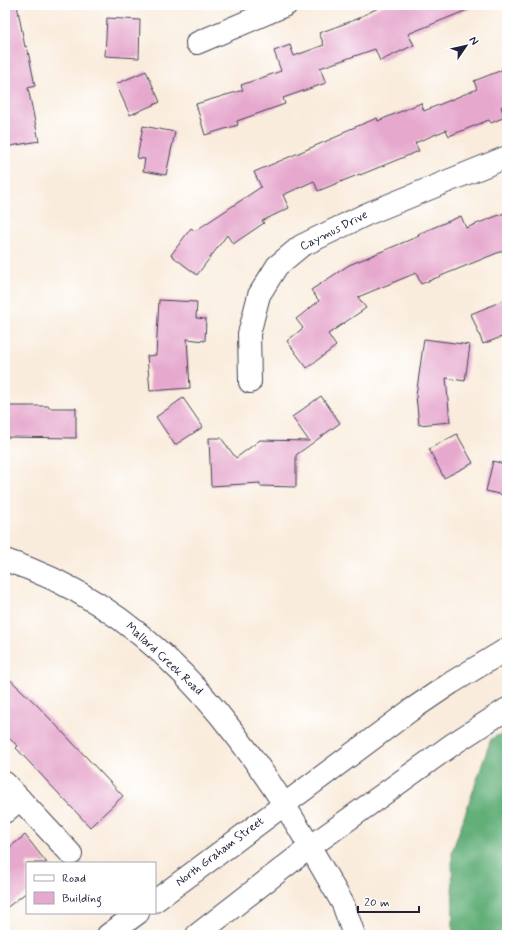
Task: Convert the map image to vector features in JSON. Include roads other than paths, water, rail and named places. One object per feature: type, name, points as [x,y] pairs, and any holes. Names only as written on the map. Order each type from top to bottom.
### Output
[{"type":"main road","points":[[197,43],[286,5]]},
{"type":"main road","name":"Caymus Drive","points":[[250,382],[249,334],[259,295],[277,266],[301,246],[367,214],[507,157]]},
{"type":"main road","name":"Mallard Creek Road","points":[[5,560],[29,567],[60,581],[98,603],[134,629],[191,681],[215,710],[284,804],[343,904],[354,935]]},
{"type":"main road","points":[[284,804],[410,710],[507,649]]},
{"type":"main road","points":[[197,935],[310,847],[453,744],[507,709]]},
{"type":"main road","points":[[5,784],[13,806],[71,854]]},
{"type":"main road","name":"North Graham Street","points":[[156,899],[284,804]]},
{"type":"main road","points":[[108,935],[137,914]]}]
